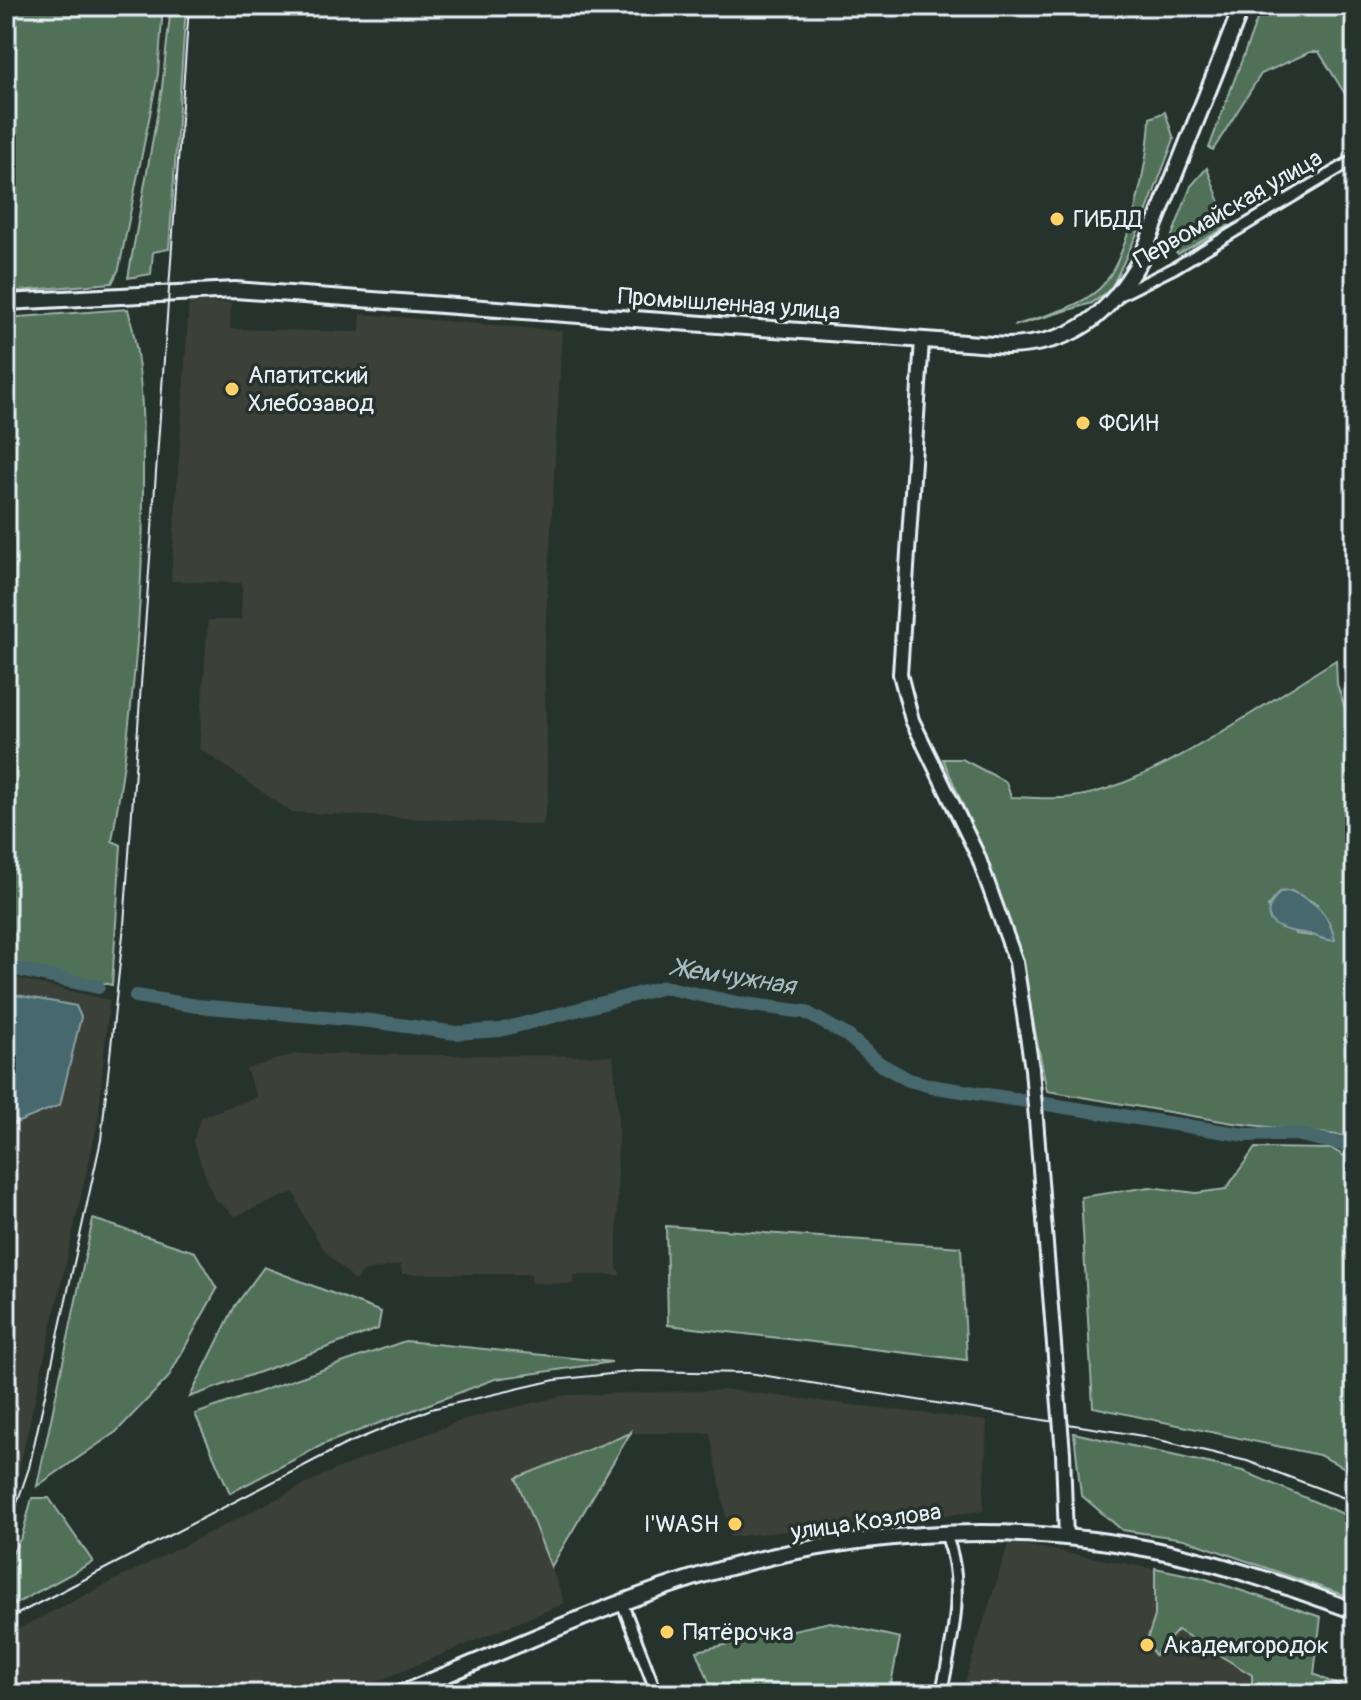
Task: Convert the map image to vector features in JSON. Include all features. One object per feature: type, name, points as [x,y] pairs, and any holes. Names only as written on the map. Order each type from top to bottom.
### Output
[{"type":"main road","name":"Промышленная улица","points":[[6,302],[235,290],[1007,346],[1050,341],[1093,321],[1120,295],[1147,245],[1242,6]]},
{"type":"main road","points":[[922,340],[900,674],[912,720],[978,856],[1006,930],[1023,998],[1032,1069],[1063,1453],[1066,1538]]},
{"type":"main road","name":"улица Козлова","points":[[399,1694],[622,1603],[735,1566],[876,1539],[944,1531],[1066,1538],[1169,1553],[1355,1611]]},
{"type":"street","name":"Первомайская улица","points":[[1120,295],[1240,229],[1355,159]]},
{"type":"street","points":[[941,1694],[958,1583],[955,1561],[944,1531]]},
{"type":"street","points":[[622,1603],[657,1694]]},
{"type":"shaded area","points":[[189,302],[231,303],[230,329],[360,332],[361,314],[562,331],[544,655],[548,796],[543,825],[291,812],[199,748],[208,620],[241,620],[242,583],[171,581]]},
{"type":"shaded area","points":[[6,976],[109,1000],[98,1121],[15,1487],[6,1491]]},
{"type":"shaded area","points":[[295,1054],[613,1056],[618,1111],[617,1267],[621,1275],[574,1275],[573,1284],[531,1283],[531,1274],[402,1274],[401,1264],[363,1272],[355,1281],[325,1251],[305,1219],[294,1192],[235,1216],[214,1199],[193,1141],[201,1117],[257,1097],[246,1069]]},
{"type":"shaded area","points":[[729,1390],[987,1421],[983,1511],[730,1537],[710,1433],[631,1433],[517,1479],[565,1603],[347,1694],[28,1694],[22,1685],[6,1694],[6,1635],[332,1471],[465,1419],[567,1395]]},
{"type":"shaded area","name":"Академгородок","points":[[1009,1542],[1203,1578],[1321,1617],[1314,1674],[1355,1694],[961,1694]]},
{"type":"green space","points":[[6,6],[163,6],[158,74],[119,269],[112,283],[6,292]]},
{"type":"green space","points":[[171,6],[186,6],[169,249],[153,252],[151,274],[128,278],[162,88]]},
{"type":"green space","points":[[1262,6],[1355,6],[1355,110],[1319,52],[1310,52],[1261,74],[1213,150],[1209,148]]},
{"type":"green space","points":[[1165,112],[1174,139],[1143,221],[1111,289],[1092,303],[1014,326],[1080,302],[1099,289],[1110,275],[1135,208],[1146,158],[1150,118]]},
{"type":"green space","points":[[1207,168],[1229,226],[1178,254],[1169,244],[1191,186]]},
{"type":"green space","points":[[128,309],[142,398],[141,579],[135,666],[112,841],[121,845],[112,985],[6,962],[6,318]]},
{"type":"green space","points":[[1336,660],[1337,684],[1355,738],[1355,1137],[1233,1123],[1047,1091],[1024,975],[986,858],[943,759],[962,759],[1006,782],[1011,797],[1073,797],[1104,790],[1137,777],[1208,740]],"holes":[[[1291,891],[1317,904],[1312,936],[1296,934],[1268,907],[1280,892]]]},
{"type":"green space","points":[[1255,1148],[1332,1149],[1355,1162],[1355,1473],[1319,1455],[1093,1407],[1081,1197],[1150,1187],[1196,1193],[1226,1189]]},
{"type":"green space","points":[[93,1219],[195,1252],[217,1289],[168,1378],[116,1432],[37,1486]]},
{"type":"green space","points":[[666,1226],[961,1247],[967,1360],[668,1325]]},
{"type":"green space","points":[[264,1267],[381,1312],[378,1329],[190,1397],[235,1306]]},
{"type":"green space","points":[[405,1341],[612,1362],[495,1379],[324,1444],[230,1493],[195,1414]]},
{"type":"green space","points":[[630,1433],[551,1567],[516,1478]]},
{"type":"green space","points":[[1074,1433],[1243,1471],[1355,1519],[1355,1599],[1184,1539],[1122,1530],[1081,1495]]},
{"type":"green space","points":[[32,1498],[49,1498],[93,1562],[6,1609],[6,1565],[22,1536]]},
{"type":"green space","points":[[1155,1568],[1203,1578],[1321,1617],[1314,1674],[1355,1694],[1307,1694],[1291,1683],[1276,1694],[1252,1694],[1252,1675],[1178,1630],[1155,1655],[1146,1643],[1155,1616]]},
{"type":"green space","points":[[830,1622],[900,1638],[889,1694],[714,1694],[697,1651]]},
{"type":"water","points":[[1291,891],[1320,909],[1329,922],[1335,940],[1285,929],[1272,922],[1269,910],[1272,902],[1280,892]]},
{"type":"water","points":[[6,993],[76,1006],[81,1017],[60,1105],[6,1127]]},
{"type":"waterway","name":"Жемчужная","points":[[6,967],[98,987]]},
{"type":"waterway","name":"Жемчужная","points":[[136,996],[197,1006],[371,1021],[456,1033],[500,1030],[664,987],[737,1003],[805,1012],[848,1036],[880,1064],[909,1080],[936,1087],[1245,1135],[1295,1134],[1355,1147]]},
{"type":"railway","points":[[6,1535],[29,1468],[101,1140],[124,925],[189,6]]},
{"type":"railway","points":[[6,1620],[344,1445],[431,1409],[555,1380],[638,1371],[749,1373],[1143,1436],[1247,1461],[1355,1502]]},
{"type":"place","name":"ГИБДД","points":[[1057,219]]},
{"type":"place","name":"Апатитский Хлебозавод","points":[[232,389]]},
{"type":"place","name":"ФСИН","points":[[1083,423]]},
{"type":"place","name":"I'WASH","points":[[735,1524]]},
{"type":"place","name":"Пятёрочка","points":[[667,1632]]},
{"type":"place","name":"Академгородок","points":[[1147,1645]]}]
